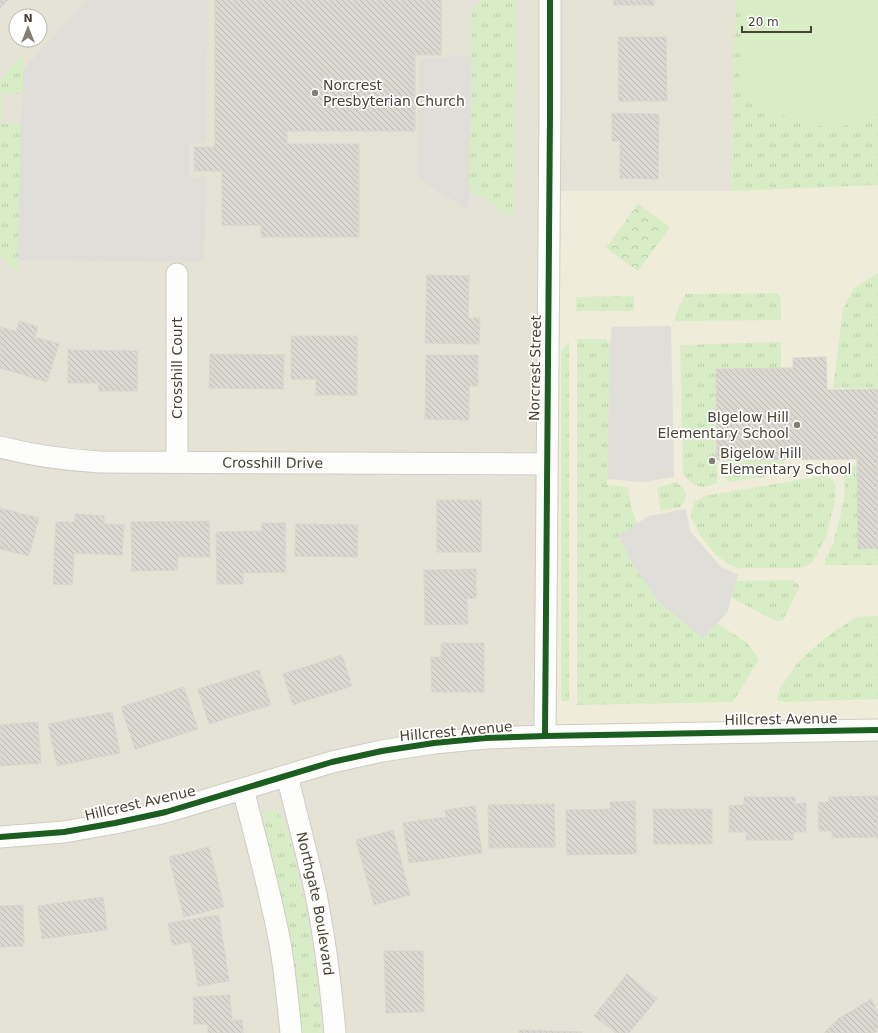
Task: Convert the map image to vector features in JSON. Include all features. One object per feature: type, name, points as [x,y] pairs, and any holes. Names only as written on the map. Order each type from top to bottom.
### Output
[{"type":"street","name":"Norcrest Street","points":[[545,736],[550,0]]},
{"type":"street","name":"Crosshill Court","points":[[177,274],[178,462]]},
{"type":"street","name":"Crosshill Drive","points":[[0,447],[32,455],[66,460],[100,462],[547,464]]},
{"type":"street","name":"Hillcrest Avenue","points":[[0,837],[64,832],[166,812],[332,762],[382,751],[426,744],[486,738],[545,736],[878,730]]},
{"type":"street","name":"Northgate Boulevard","points":[[287,776],[315,893],[325,944],[332,995],[335,1033]]},
{"type":"street","points":[[243,789],[280,944],[288,995],[291,1033]]},
{"type":"shaded area","points":[[0,0],[878,0],[878,1033],[0,1033]]},
{"type":"shaded area","points":[[87,0],[208,0],[206,142],[189,145],[189,177],[206,177],[204,262],[18,260],[20,124],[23,94],[23,70],[43,48],[48,48],[48,43]]},
{"type":"shaded area","name":"Bigelow Hill Elementary School","points":[[735,0],[878,0],[878,730],[545,736],[549,191],[732,191]]},
{"type":"shaded area","points":[[461,56],[471,58],[470,190],[467,204],[468,210],[418,178],[419,59]]},
{"type":"shaded area","points":[[671,326],[674,477],[642,482],[607,479],[610,343],[612,327]]},
{"type":"shaded area","points":[[686,509],[690,531],[721,567],[738,575],[727,613],[703,638],[659,602],[634,566],[618,535],[649,516]]},
{"type":"green space","points":[[481,0],[515,0],[514,219],[470,190],[471,13]]},
{"type":"green space","points":[[735,0],[878,0],[878,185],[732,191]]},
{"type":"green space","points":[[742,0],[878,0],[878,109],[858,124],[827,128],[773,113],[739,85]]},
{"type":"green space","points":[[23,53],[23,94],[1,94],[1,124],[20,124],[18,272],[0,256],[0,80]]},
{"type":"green space","points":[[638,204],[670,227],[638,271],[606,248]]},
{"type":"green space","points":[[878,273],[878,388],[833,388],[843,309],[854,288]]},
{"type":"green space","points":[[777,293],[781,298],[781,320],[675,321],[675,316],[685,294]]},
{"type":"green space","points":[[634,296],[634,311],[576,311],[576,297]]},
{"type":"green space","points":[[577,339],[606,339],[610,343],[607,485],[628,487],[631,506],[637,524],[618,536],[704,638],[717,623],[747,643],[759,659],[733,702],[577,705]]},
{"type":"green space","points":[[569,341],[569,701],[561,701],[561,351]]},
{"type":"green space","points":[[781,342],[781,368],[716,369],[717,483],[702,487],[694,484],[683,474],[680,345]]},
{"type":"green space","points":[[726,460],[784,460],[784,471],[782,474],[728,482],[726,478]]},
{"type":"green space","points":[[857,465],[858,548],[878,548],[878,565],[826,565],[825,559],[833,544],[845,493],[844,471],[848,467]]},
{"type":"green space","points":[[822,476],[830,477],[836,484],[835,501],[826,536],[813,562],[800,568],[738,568],[728,564],[716,555],[700,535],[691,517],[695,502],[704,496]]},
{"type":"green space","points":[[676,482],[684,489],[686,494],[685,501],[680,507],[661,511],[657,488]]},
{"type":"green space","points":[[793,580],[799,585],[799,588],[783,620],[776,621],[732,598],[736,581]]},
{"type":"green space","points":[[878,616],[878,699],[784,702],[777,700],[780,688],[799,661],[825,638],[856,617]]},
{"type":"green space","points":[[271,809],[279,812],[285,824],[291,842],[305,903],[318,990],[322,1033],[298,1033],[261,824],[263,812]]},
{"type":"building","points":[[0,0],[8,0],[0,9]]},
{"type":"building","name":"Norcrest Presbyterian Church","points":[[215,0],[441,0],[441,55],[415,55],[415,131],[287,131],[287,144],[359,144],[359,237],[261,237],[261,225],[222,225],[222,171],[194,171],[194,147],[215,147]]},
{"type":"building","points":[[614,0],[654,0],[654,5],[614,5]]},
{"type":"building","points":[[618,37],[666,37],[667,101],[619,101]]},
{"type":"building","points":[[612,113],[659,114],[658,179],[620,178],[620,141],[612,141]]},
{"type":"building","points":[[427,275],[469,276],[468,318],[480,318],[479,344],[425,343]]},
{"type":"building","points":[[19,321],[38,327],[35,337],[59,344],[47,382],[0,368],[0,327],[16,331]]},
{"type":"building","points":[[291,336],[357,336],[357,395],[316,395],[316,379],[291,379]]},
{"type":"building","points":[[68,350],[137,351],[137,391],[99,391],[99,383],[68,383]]},
{"type":"building","points":[[210,354],[284,355],[283,389],[209,388]]},
{"type":"building","points":[[426,355],[478,355],[478,386],[469,386],[469,420],[425,419]]},
{"type":"building","name":"BIgelow Hill Elementary School","points":[[826,357],[827,390],[878,389],[878,548],[858,549],[857,459],[717,460],[716,369],[793,368],[793,358]]},
{"type":"building","points":[[437,500],[481,500],[481,552],[437,552]]},
{"type":"building","points":[[0,508],[39,518],[29,556],[0,549]]},
{"type":"building","points":[[75,514],[104,516],[104,524],[124,525],[122,555],[74,553],[72,585],[53,584],[56,522],[75,522]]},
{"type":"building","points":[[209,521],[210,557],[177,557],[177,570],[132,571],[131,522]]},
{"type":"building","points":[[262,523],[285,523],[286,572],[243,573],[243,584],[217,584],[216,532],[262,531]]},
{"type":"building","points":[[296,524],[358,525],[357,557],[295,556]]},
{"type":"building","points":[[476,569],[476,598],[467,599],[468,624],[425,625],[424,570]]},
{"type":"building","points":[[441,643],[484,643],[484,692],[432,692],[431,657],[441,657]]},
{"type":"building","points":[[342,655],[352,686],[293,705],[283,674]]},
{"type":"building","points":[[259,670],[271,705],[209,724],[198,689]]},
{"type":"building","points":[[184,687],[198,729],[135,749],[121,707]]},
{"type":"building","points":[[112,712],[120,753],[57,766],[48,724]]},
{"type":"building","points":[[38,722],[41,763],[0,766],[0,725]]},
{"type":"building","points":[[878,796],[878,837],[832,838],[832,831],[819,831],[818,802],[829,802],[829,797]]},
{"type":"building","points":[[744,797],[795,797],[795,804],[806,803],[806,832],[793,832],[793,840],[746,840],[746,832],[729,832],[729,806],[744,805]]},
{"type":"building","points":[[635,801],[636,854],[567,855],[566,810],[610,809],[610,802]]},
{"type":"building","points":[[554,804],[555,847],[489,848],[488,805]]},
{"type":"building","points":[[475,806],[482,853],[409,863],[403,823],[446,817],[445,810]]},
{"type":"building","points":[[653,809],[712,809],[712,844],[654,844]]},
{"type":"building","points":[[393,830],[410,895],[374,905],[356,840]]},
{"type":"building","points":[[209,847],[224,907],[184,917],[169,857]]},
{"type":"building","points":[[103,897],[107,930],[42,939],[38,906]]},
{"type":"building","points":[[23,905],[24,946],[0,947],[0,906]]},
{"type":"building","points":[[219,915],[229,981],[198,986],[191,942],[172,945],[168,923]]},
{"type":"building","points":[[384,951],[423,951],[424,1012],[386,1013]]},
{"type":"building","points":[[627,974],[657,999],[629,1033],[616,1033],[594,1016]]},
{"type":"building","points":[[230,995],[232,1021],[242,1020],[243,1033],[208,1033],[208,1024],[194,1024],[193,997]]},
{"type":"building","points":[[871,999],[878,1012],[878,1031],[872,1033],[824,1033],[838,1019]]},
{"type":"building","points":[[519,1030],[582,1032],[582,1033],[519,1033]]},
{"type":"cycle path","points":[[545,736],[550,0]]},
{"type":"cycle path","points":[[0,837],[64,832],[166,812],[332,762],[382,751],[434,743],[486,738],[545,736],[878,730]]},
{"type":"place","name":"Norcrest Presbyterian Church","points":[[315,93]]},
{"type":"place","name":"BIgelow Hill Elementary School","points":[[797,425]]},
{"type":"place","name":"Bigelow Hill Elementary School","points":[[712,461]]}]
